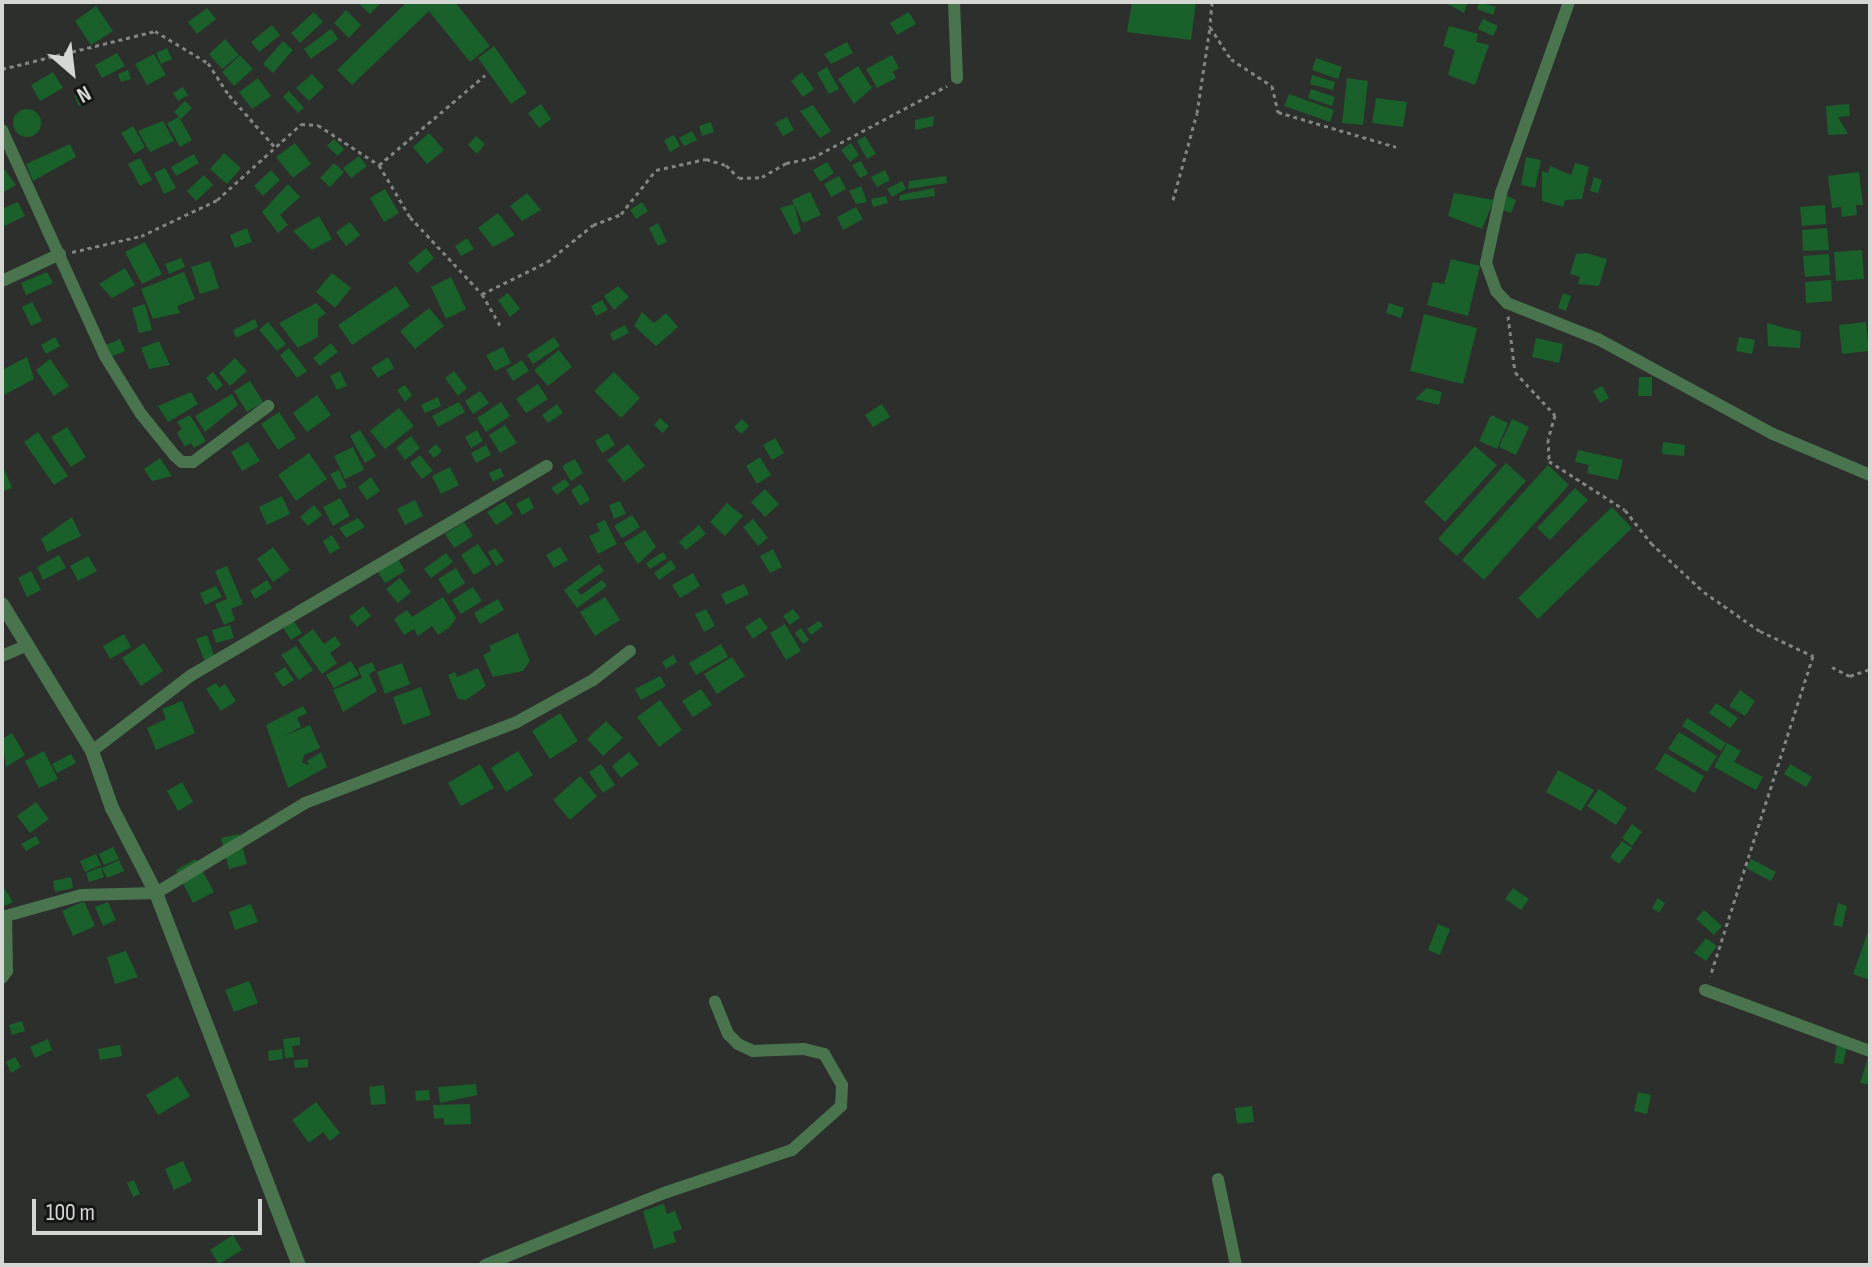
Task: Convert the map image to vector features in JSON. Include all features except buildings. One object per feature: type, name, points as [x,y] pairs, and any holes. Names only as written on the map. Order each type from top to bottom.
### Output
[{"type":"street","points":[[954,2],[957,78]]},
{"type":"street","points":[[1569,2],[1501,193],[1486,263],[1507,303],[1534,311],[1645,363],[1773,434],[1870,475]]},
{"type":"street","points":[[2,130],[120,381],[182,462],[193,462],[268,406]]},
{"type":"street","points":[[2,281],[60,254]]},
{"type":"street","points":[[92,751],[190,676],[547,466]]},
{"type":"street","points":[[2,604],[92,751],[112,808],[156,893],[299,1265]]},
{"type":"street","points":[[2,656],[26,646]]},
{"type":"street","points":[[2,978],[7,971],[6,916],[81,895],[156,893],[305,803],[515,723],[593,680],[630,651]]},
{"type":"street","points":[[1705,990],[1870,1051]]},
{"type":"street","points":[[485,1265],[667,1192],[792,1150],[841,1106],[842,1085],[824,1054],[804,1049],[753,1051],[738,1044],[728,1034],[715,1001]]},
{"type":"street","points":[[1218,1179],[1236,1265]]},
{"type":"path","points":[[1173,200],[1197,113],[1212,2]]},
{"type":"path","points":[[1210,27],[1231,59],[1272,86],[1278,112],[1396,147]]},
{"type":"path","points":[[2,69],[155,31],[208,63],[229,95],[274,146]]},
{"type":"path","points":[[379,165],[485,75]]},
{"type":"path","points":[[482,294],[547,262],[593,225],[621,214],[656,170],[706,159],[726,165],[739,178],[762,177],[786,163],[812,158],[957,78]]},
{"type":"path","points":[[60,254],[141,236],[217,200],[292,128],[309,123],[379,165],[423,234],[482,294],[500,325]]},
{"type":"path","points":[[1534,311],[1508,315],[1507,341],[1515,372],[1555,415],[1549,461],[1625,510],[1651,543],[1704,592],[1760,631],[1813,656],[1705,990]]},
{"type":"path","points":[[1832,667],[1850,676],[1870,669]]}]
